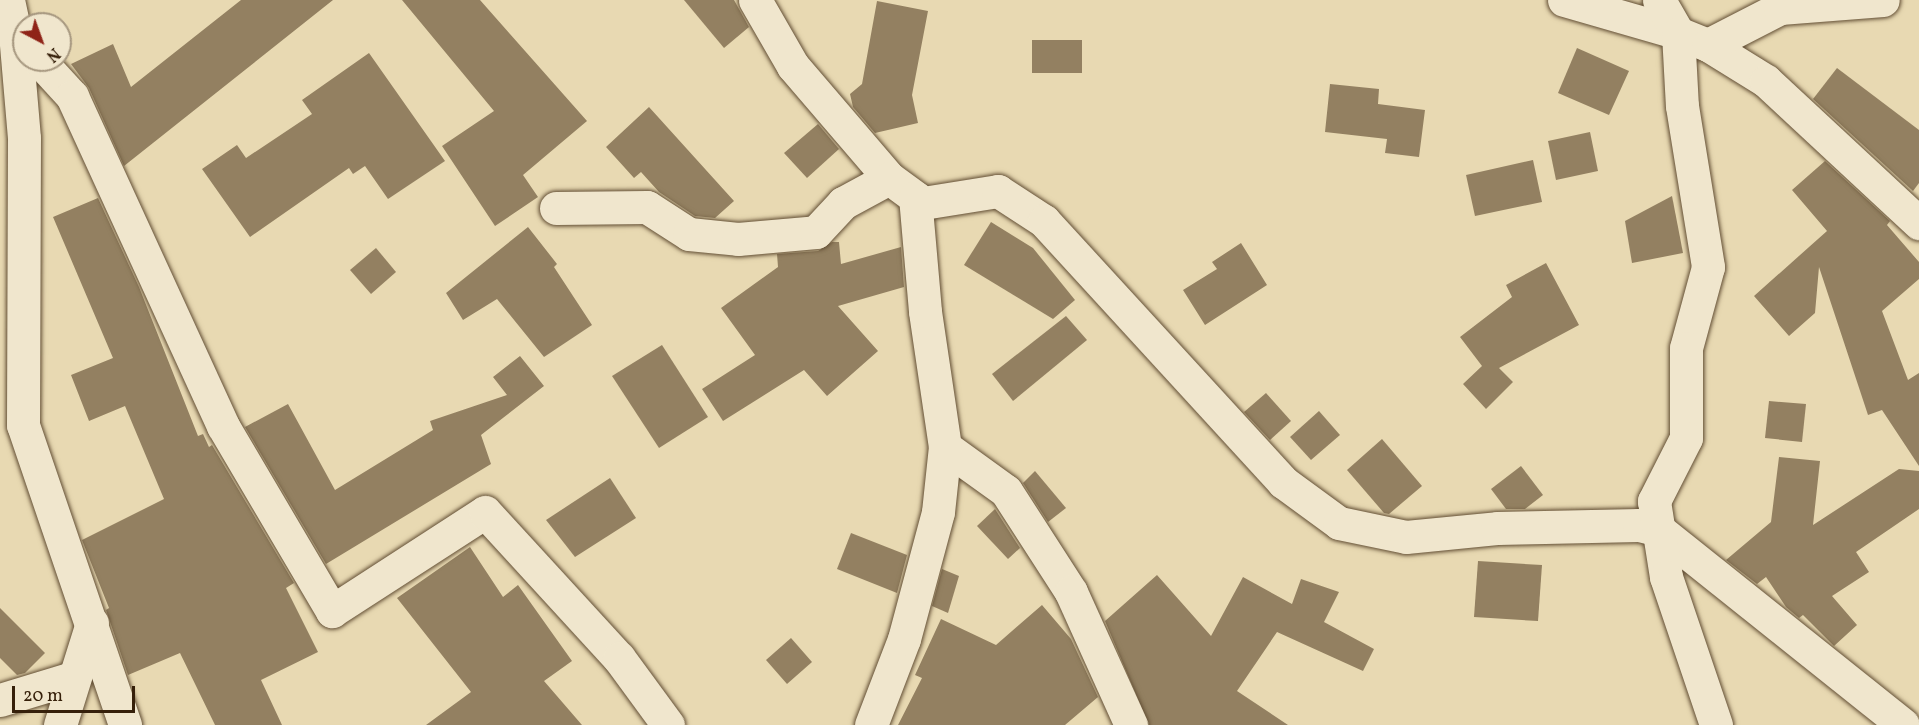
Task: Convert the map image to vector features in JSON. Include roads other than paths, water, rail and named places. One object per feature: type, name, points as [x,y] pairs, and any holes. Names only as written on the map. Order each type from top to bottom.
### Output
[{"type":"street","points":[[754,0],[793,66],[889,178],[923,203],[998,191],[1044,221],[1283,483],[1340,523],[1406,537],[1497,528],[1639,525],[1659,530],[1867,700],[1903,725]]},
{"type":"street","points":[[1564,0],[1678,33],[1708,45],[1766,81],[1919,224]]},
{"type":"street","points":[[1659,0],[1678,33]]},
{"type":"street","points":[[1680,0],[1678,33],[1682,106],[1708,267],[1686,348],[1686,438],[1654,501],[1666,577],[1716,725]]},
{"type":"street","points":[[1708,45],[1780,8],[1883,0]]},
{"type":"street","points":[[21,72],[24,138],[11,316],[12,429],[92,623],[125,725]]},
{"type":"street","points":[[50,72],[72,96],[223,426],[332,611],[485,512],[619,658],[668,725]]},
{"type":"street","points":[[556,208],[647,207],[689,234],[738,239],[816,232],[843,203],[889,178]]},
{"type":"street","points":[[871,725],[904,639],[935,524],[945,447],[925,311],[915,197]]},
{"type":"street","points":[[945,447],[1006,491],[1071,591],[1131,725]]},
{"type":"street","points":[[60,725],[92,623]]},
{"type":"street","points":[[0,700],[75,677]]}]
